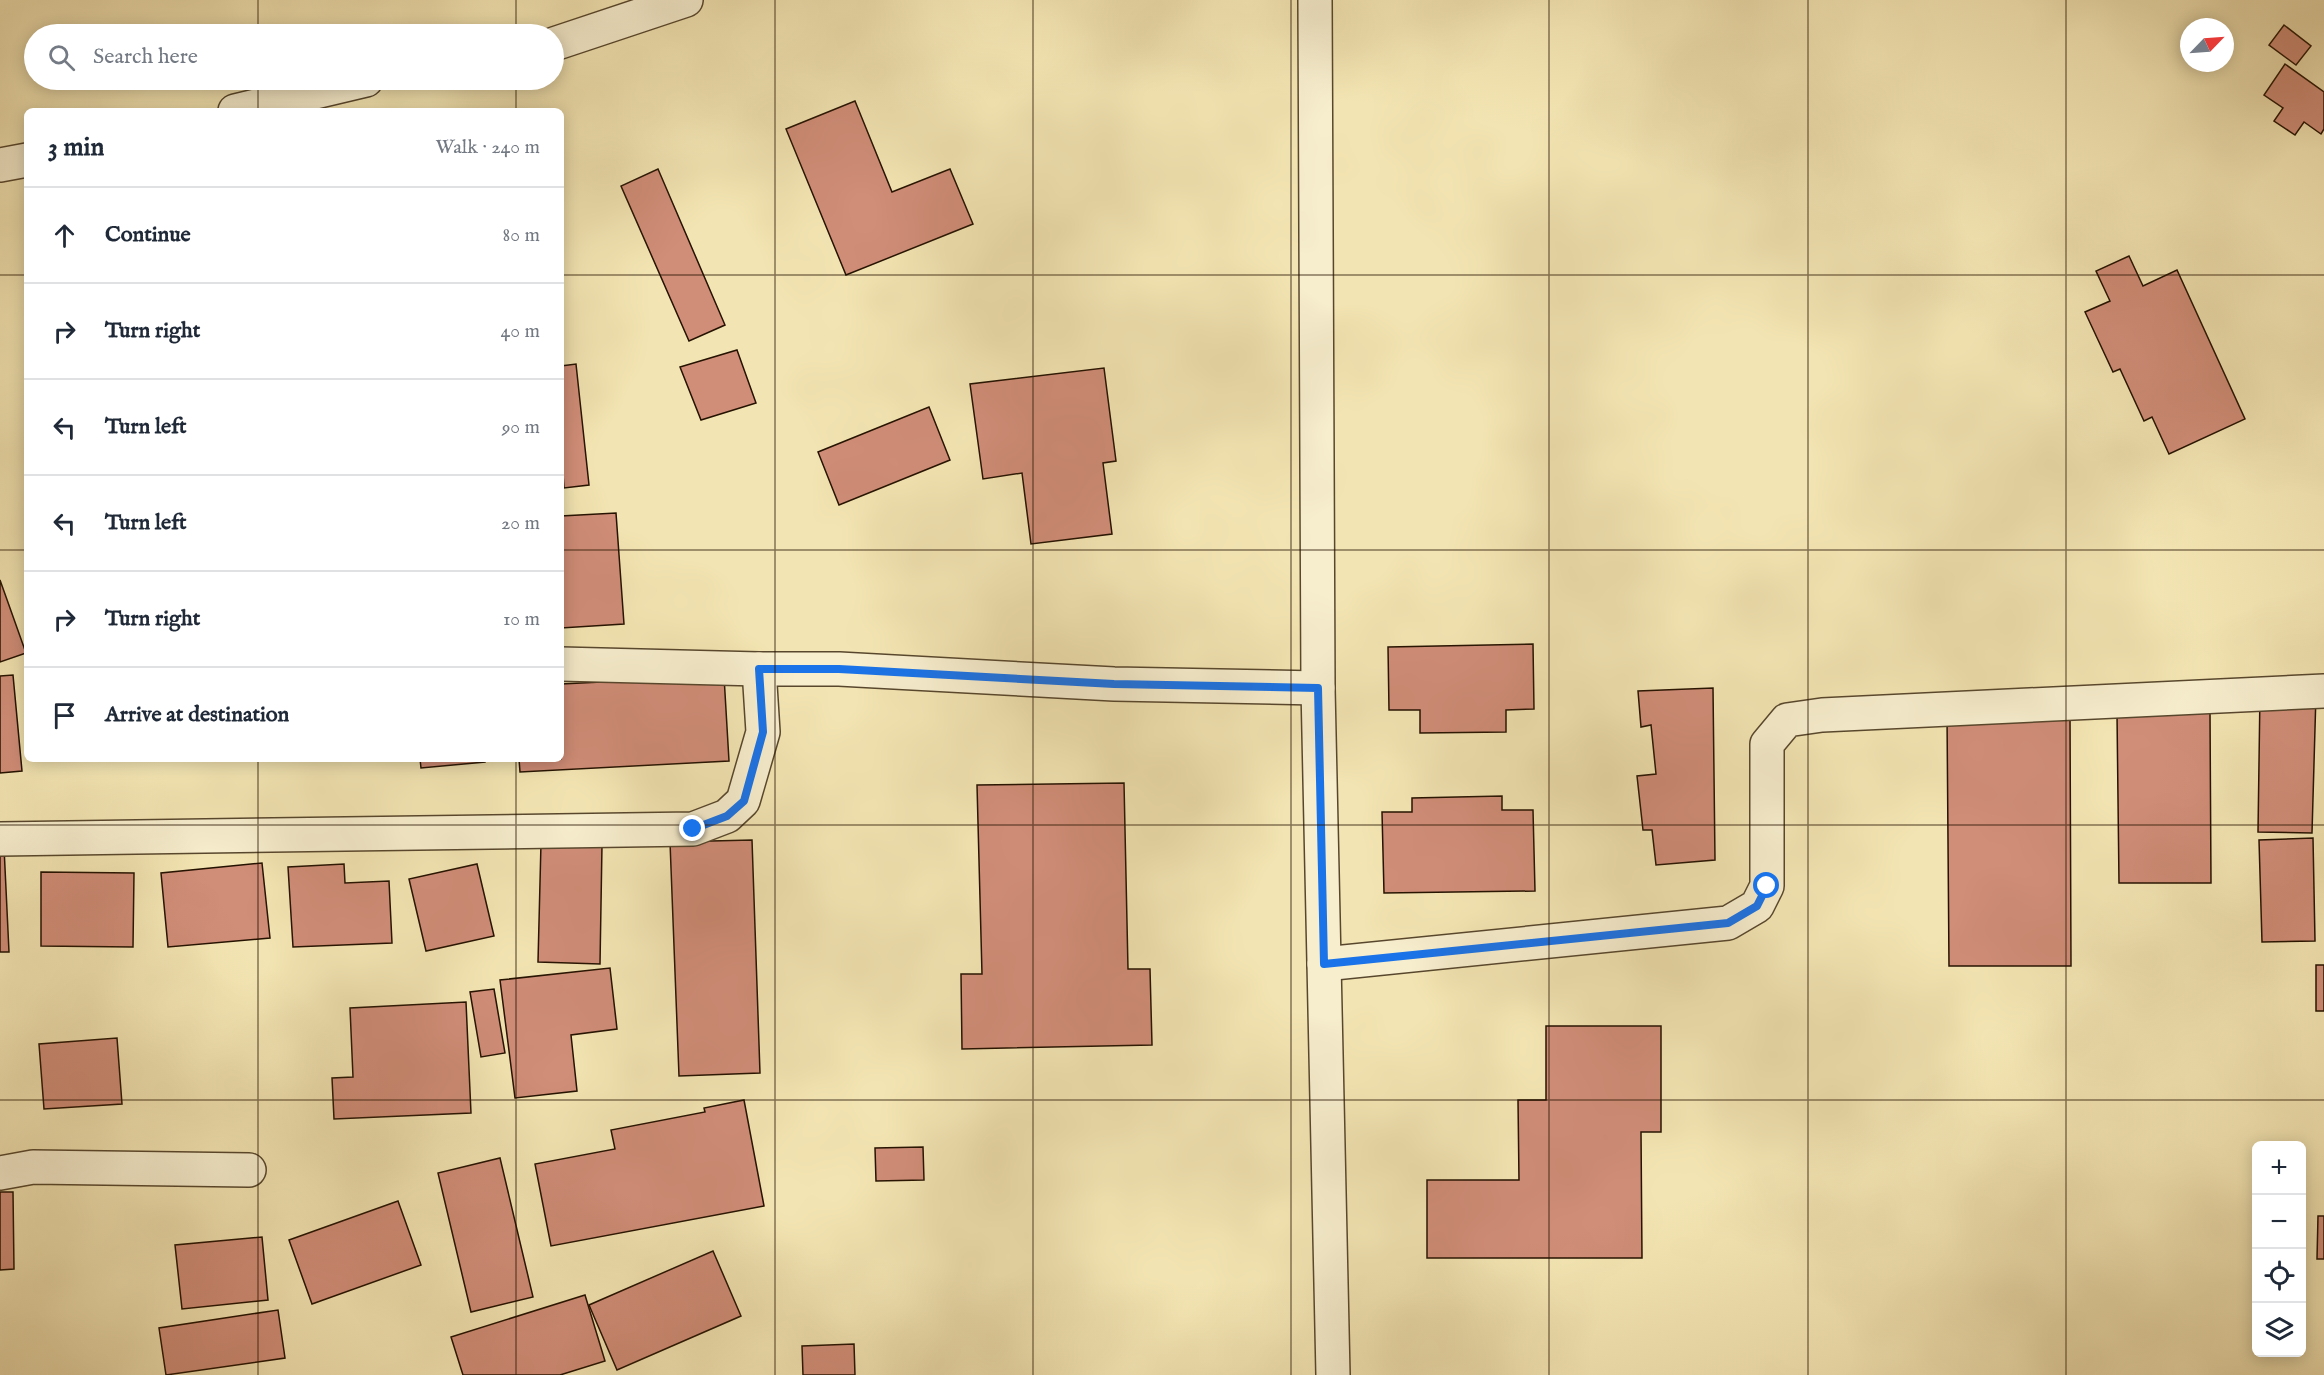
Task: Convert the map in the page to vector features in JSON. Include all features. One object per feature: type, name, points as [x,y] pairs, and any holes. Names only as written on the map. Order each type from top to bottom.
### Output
[{"type":"street","points":[[564,41],[686,0]]},
{"type":"street","points":[[1315,0],[1318,688],[1333,1375]]},
{"type":"street","points":[[248,108],[324,90]]},
{"type":"street","points":[[0,165],[24,161]]},
{"type":"street","points":[[564,664],[839,669],[1114,684],[1318,688]]},
{"type":"street","points":[[0,839],[693,829],[727,816],[744,801],[763,732],[759,669]]},
{"type":"street","points":[[1324,964],[1728,923],[1757,906],[1767,886],[1767,744],[1786,720],[1822,715],[2324,690]]},
{"type":"street","points":[[0,1173],[33,1167],[249,1170]]},
{"type":"building","points":[[2284,25],[2311,46],[2296,65],[2269,45]]},
{"type":"building","points":[[2285,64],[2324,92],[2324,129],[2321,134],[2304,122],[2295,135],[2274,121],[2283,108],[2264,95]]},
{"type":"building","points":[[855,101],[892,192],[950,169],[973,224],[846,275],[786,129]]},
{"type":"building","points":[[658,169],[725,325],[689,341],[621,186]]},
{"type":"building","points":[[2129,256],[2143,286],[2177,270],[2245,419],[2169,454],[2152,417],[2144,421],[2120,369],[2113,372],[2085,312],[2110,301],[2096,271]]},
{"type":"building","points":[[737,350],[756,403],[701,420],[680,367]]},
{"type":"building","points":[[576,364],[589,485],[564,488],[564,366]]},
{"type":"building","points":[[1104,368],[1116,461],[1103,463],[1112,534],[1031,544],[1022,473],[983,479],[970,384]]},
{"type":"building","points":[[929,407],[950,460],[839,505],[818,452]]},
{"type":"building","points":[[616,513],[624,624],[564,628],[564,516]]},
{"type":"building","points":[[0,580],[24,647],[24,654],[0,662]]},
{"type":"building","points":[[1533,644],[1534,709],[1506,710],[1506,732],[1420,733],[1420,710],[1389,710],[1388,647]]},
{"type":"building","points":[[13,675],[22,771],[0,773],[0,676]]},
{"type":"building","points":[[724,676],[729,761],[520,772],[519,762],[564,762],[564,684]]},
{"type":"building","points":[[1713,688],[1715,860],[1656,865],[1652,830],[1643,830],[1637,776],[1656,774],[1651,725],[1641,727],[1638,691]]},
{"type":"building","points":[[2260,693],[2316,694],[2312,833],[2258,832]]},
{"type":"building","points":[[2210,713],[2211,883],[2119,883],[2117,714]]},
{"type":"building","points":[[1947,715],[2070,715],[2071,966],[1949,966]]},
{"type":"building","points":[[420,762],[485,762],[421,768]]},
{"type":"building","points":[[1124,783],[1128,969],[1150,969],[1152,1045],[962,1049],[961,974],[982,974],[977,785]]},
{"type":"building","points":[[1502,796],[1502,810],[1533,810],[1535,891],[1384,893],[1382,812],[1412,812],[1412,798]]},
{"type":"building","points":[[2313,838],[2315,941],[2262,942],[2259,840]]},
{"type":"building","points":[[752,840],[760,1073],[679,1076],[670,842]]},
{"type":"building","points":[[541,843],[602,845],[600,964],[538,962]]},
{"type":"building","points":[[0,847],[4,847],[9,952],[0,952]]},
{"type":"building","points":[[262,863],[270,938],[168,947],[161,873]]},
{"type":"building","points":[[344,864],[345,883],[389,881],[392,943],[293,947],[288,867]]},
{"type":"building","points":[[477,864],[494,936],[426,951],[409,879]]},
{"type":"building","points":[[41,872],[134,873],[133,947],[41,946]]},
{"type":"building","points":[[2316,965],[2324,965],[2324,1011],[2316,1011]]},
{"type":"building","points":[[610,968],[617,1029],[571,1035],[577,1091],[515,1098],[500,980]]},
{"type":"building","points":[[494,989],[505,1053],[481,1057],[470,992]]},
{"type":"building","points":[[466,1002],[471,1113],[334,1119],[332,1078],[353,1077],[350,1008]]},
{"type":"building","points":[[1546,1026],[1661,1026],[1661,1132],[1641,1132],[1642,1258],[1427,1258],[1427,1180],[1519,1180],[1518,1100],[1546,1100]]},
{"type":"building","points":[[117,1038],[122,1104],[44,1109],[39,1044]]},
{"type":"building","points":[[744,1100],[764,1206],[551,1246],[535,1164],[615,1149],[611,1130],[705,1112],[704,1108]]},
{"type":"building","points":[[923,1147],[924,1180],[876,1181],[875,1148]]},
{"type":"building","points":[[500,1158],[533,1297],[471,1312],[438,1173]]},
{"type":"building","points":[[0,1192],[13,1192],[14,1269],[0,1270]]},
{"type":"building","points":[[398,1201],[421,1265],[312,1304],[289,1240]]},
{"type":"building","points":[[2318,1216],[2324,1216],[2324,1259],[2317,1259]]},
{"type":"building","points":[[262,1237],[268,1300],[182,1309],[175,1245]]},
{"type":"building","points":[[713,1251],[741,1316],[617,1370],[589,1305]]},
{"type":"building","points":[[585,1295],[605,1361],[560,1375],[463,1375],[451,1337]]},
{"type":"building","points":[[278,1310],[285,1358],[166,1375],[159,1328]]},
{"type":"building","points":[[854,1344],[855,1375],[803,1375],[802,1346]]},
{"type":"route","points":[[693,829],[727,816],[744,801],[763,732],[759,669],[839,669],[1114,684],[1318,688],[1324,964],[1728,923],[1757,906],[1767,886]]}]
